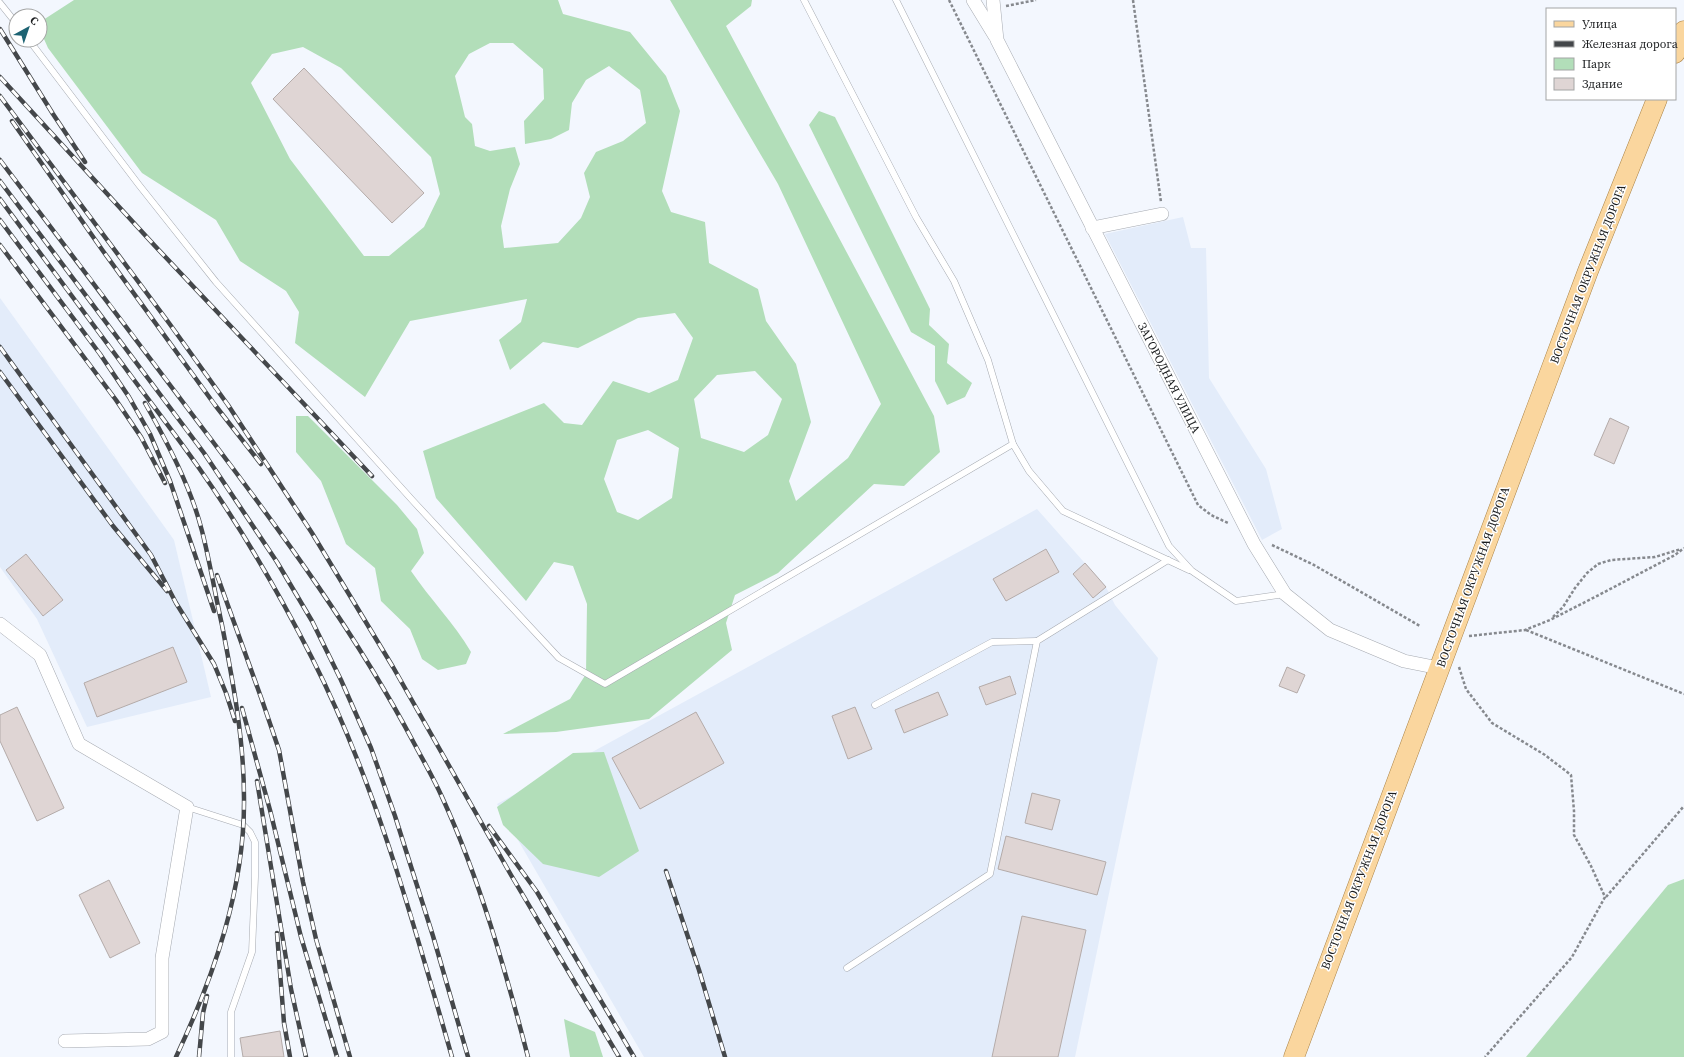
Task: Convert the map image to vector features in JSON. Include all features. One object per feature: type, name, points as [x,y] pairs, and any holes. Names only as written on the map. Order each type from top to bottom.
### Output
[{"type":"main road","points":[[1676,51],[1684,31]]},
{"type":"main road","name":"ВОСТОЧНАЯ ОКРУЖНАЯ ДОРОГА","points":[[1294,1057],[1588,271],[1657,100]]},
{"type":"street","points":[[973,0],[996,40]]},
{"type":"street","name":"ЗАГОРОДНАЯ УЛИЦА","points":[[993,4],[996,40],[1254,544],[1285,594],[1330,630],[1404,661],[1439,668]]},
{"type":"street","points":[[1092,228],[1162,214]]},
{"type":"street","points":[[0,624],[40,656],[79,744],[186,807],[162,958],[162,1032],[148,1039],[65,1041]]},
{"type":"lane","points":[[804,0],[916,217],[954,281],[988,360],[1013,444],[1029,471],[1063,511],[1192,571],[1236,600],[1285,594]]},
{"type":"lane","points":[[896,0],[1169,546],[1192,571]]},
{"type":"lane","points":[[0,3],[8,14]]},
{"type":"lane","points":[[35,48],[139,185],[216,282],[255,326],[414,502],[559,658],[605,684],[1013,444]]},
{"type":"lane","points":[[875,705],[992,642],[1037,641],[1168,560]]},
{"type":"lane","points":[[846,968],[990,874],[1037,641]]},
{"type":"lane","points":[[186,807],[243,825],[250,832],[255,842],[252,952],[231,1012],[231,1057]]},
{"type":"path","points":[[993,4],[1036,0]]},
{"type":"path","points":[[1133,0],[1162,214]]},
{"type":"path","points":[[1605,897],[1574,834],[1571,775],[1545,755],[1492,723],[1466,689],[1451,637],[1525,630],[1550,620],[1675,555],[1683,549]]},
{"type":"path","points":[[1550,620],[1564,607],[1575,588],[1587,573],[1598,564],[1611,560],[1655,557],[1683,549]]},
{"type":"path","points":[[1525,630],[1683,693]]},
{"type":"path","points":[[1484,1057],[1572,957],[1605,897],[1684,806]]},
{"type":"shaded area","points":[[1183,217],[1191,248],[1206,248],[1209,378],[1266,469],[1282,529],[1262,540],[1105,234]]},
{"type":"shaded area","points":[[0,298],[174,540],[211,697],[87,727],[37,619],[0,567]]},
{"type":"shaded area","points":[[1037,509],[1106,587],[1115,605],[1158,658],[1075,1057],[644,1057],[497,804]]},
{"type":"green space","points":[[74,0],[558,0],[563,14],[630,32],[666,76],[680,111],[662,191],[671,212],[705,222],[709,263],[758,289],[766,321],[796,364],[811,422],[789,481],[796,501],[848,458],[881,404],[778,184],[670,0],[752,0],[751,6],[726,26],[934,416],[940,452],[904,486],[874,484],[778,573],[735,595],[726,623],[732,650],[649,719],[556,732],[503,734],[570,699],[586,674],[587,604],[573,566],[554,562],[526,601],[436,498],[423,451],[544,403],[564,423],[582,425],[613,381],[649,393],[678,380],[693,338],[675,313],[638,318],[578,348],[543,342],[510,370],[499,340],[521,322],[527,299],[410,321],[365,397],[295,343],[299,312],[286,291],[240,261],[216,220],[142,173],[48,48],[48,17]],"holes":[[[490,43],[513,43],[543,69],[544,99],[524,121],[525,144],[551,139],[569,130],[572,103],[586,80],[609,66],[640,90],[646,123],[623,141],[596,152],[584,173],[590,197],[581,218],[558,243],[504,248],[501,226],[510,189],[520,164],[515,147],[490,151],[475,146],[472,124],[465,117],[455,76],[469,54]],[[303,47],[341,68],[431,157],[440,194],[424,227],[389,256],[364,256],[290,159],[251,83],[272,54]],[[755,371],[782,399],[768,435],[744,452],[701,438],[694,399],[717,375]],[[648,430],[679,448],[672,498],[638,520],[617,512],[604,479],[617,440]]]},
{"type":"green space","points":[[819,111],[835,117],[930,309],[929,325],[949,344],[947,363],[972,383],[965,397],[947,405],[935,381],[935,346],[911,332],[809,125]]},
{"type":"green space","points":[[296,416],[308,416],[397,505],[417,529],[424,553],[411,571],[457,631],[471,652],[466,664],[438,670],[422,659],[410,629],[381,601],[375,568],[346,544],[321,481],[296,452]]},
{"type":"green space","points":[[604,752],[639,851],[599,877],[543,864],[503,825],[497,807],[573,753]]},
{"type":"green space","points":[[1684,879],[1684,1057],[1526,1057],[1668,885]]},
{"type":"green space","points":[[564,1019],[595,1032],[603,1057],[570,1057]]},
{"type":"building","points":[[304,68],[424,193],[392,223],[273,99]]},
{"type":"building","points":[[1610,418],[1629,427],[1614,464],[1594,455]]},
{"type":"building","points":[[1046,549],[1059,572],[1006,601],[993,579]]},
{"type":"building","points":[[26,554],[63,600],[43,616],[6,570]]},
{"type":"building","points":[[1085,563],[1106,587],[1093,598],[1073,574]]},
{"type":"building","points":[[173,647],[187,682],[97,717],[84,683]]},
{"type":"building","points":[[1287,667],[1305,675],[1297,693],[1279,686]]},
{"type":"building","points":[[1010,676],[1016,694],[986,705],[979,687]]},
{"type":"building","points":[[938,692],[948,715],[904,733],[895,710]]},
{"type":"building","points":[[17,707],[64,808],[37,821],[0,741],[0,715]]},
{"type":"building","points":[[855,707],[872,749],[848,759],[832,716]]},
{"type":"building","points":[[696,712],[724,763],[640,809],[612,758]]},
{"type":"building","points":[[1032,793],[1060,800],[1052,830],[1025,823]]},
{"type":"building","points":[[1006,836],[1106,862],[1097,895],[998,869]]},
{"type":"building","points":[[109,880],[140,943],[110,958],[79,895]]},
{"type":"building","points":[[1022,916],[1086,930],[1058,1057],[992,1057]]},
{"type":"building","points":[[280,1031],[284,1057],[243,1057],[240,1038]]},
{"type":"railway","points":[[0,29],[85,162]]},
{"type":"railway","points":[[0,77],[155,246],[372,476]]},
{"type":"railway","points":[[0,96],[169,323],[228,405],[312,533],[393,667],[511,875],[619,1057]]},
{"type":"railway","points":[[12,121],[103,251],[215,405],[261,464]]},
{"type":"railway","points":[[0,160],[235,471],[317,585],[369,664],[429,771],[456,828],[491,925],[528,1057]]},
{"type":"railway","points":[[0,181],[204,453],[277,562],[312,621],[341,680],[371,748],[395,816],[433,936],[468,1057]]},
{"type":"railway","points":[[0,199],[215,491],[245,537],[273,585],[312,658],[335,706],[374,804],[423,955],[452,1057]]},
{"type":"railway","points":[[0,220],[100,354],[129,397],[150,434],[170,481],[214,611]]},
{"type":"railway","points":[[0,245],[116,400],[141,437],[165,483]]},
{"type":"railway","points":[[0,347],[151,555],[176,603],[214,664],[226,693],[235,721]]},
{"type":"railway","points":[[0,372],[113,526],[167,591]]},
{"type":"railway","points":[[145,403],[170,449],[185,481],[202,531],[208,554],[234,689],[244,776],[243,832],[233,898],[225,931],[203,995],[176,1057]]},
{"type":"railway","points":[[217,575],[279,750],[303,882],[316,939],[350,1057]]},
{"type":"railway","points":[[242,708],[270,810],[301,937],[337,1057]]},
{"type":"railway","points":[[257,781],[291,989],[306,1057]]},
{"type":"railway","points":[[489,826],[537,892],[634,1057]]},
{"type":"railway","points":[[666,871],[699,970],[725,1057]]},
{"type":"railway","points":[[277,933],[284,1023],[290,1057]]},
{"type":"railway","points":[[199,1057],[203,1013],[207,996]]}]
